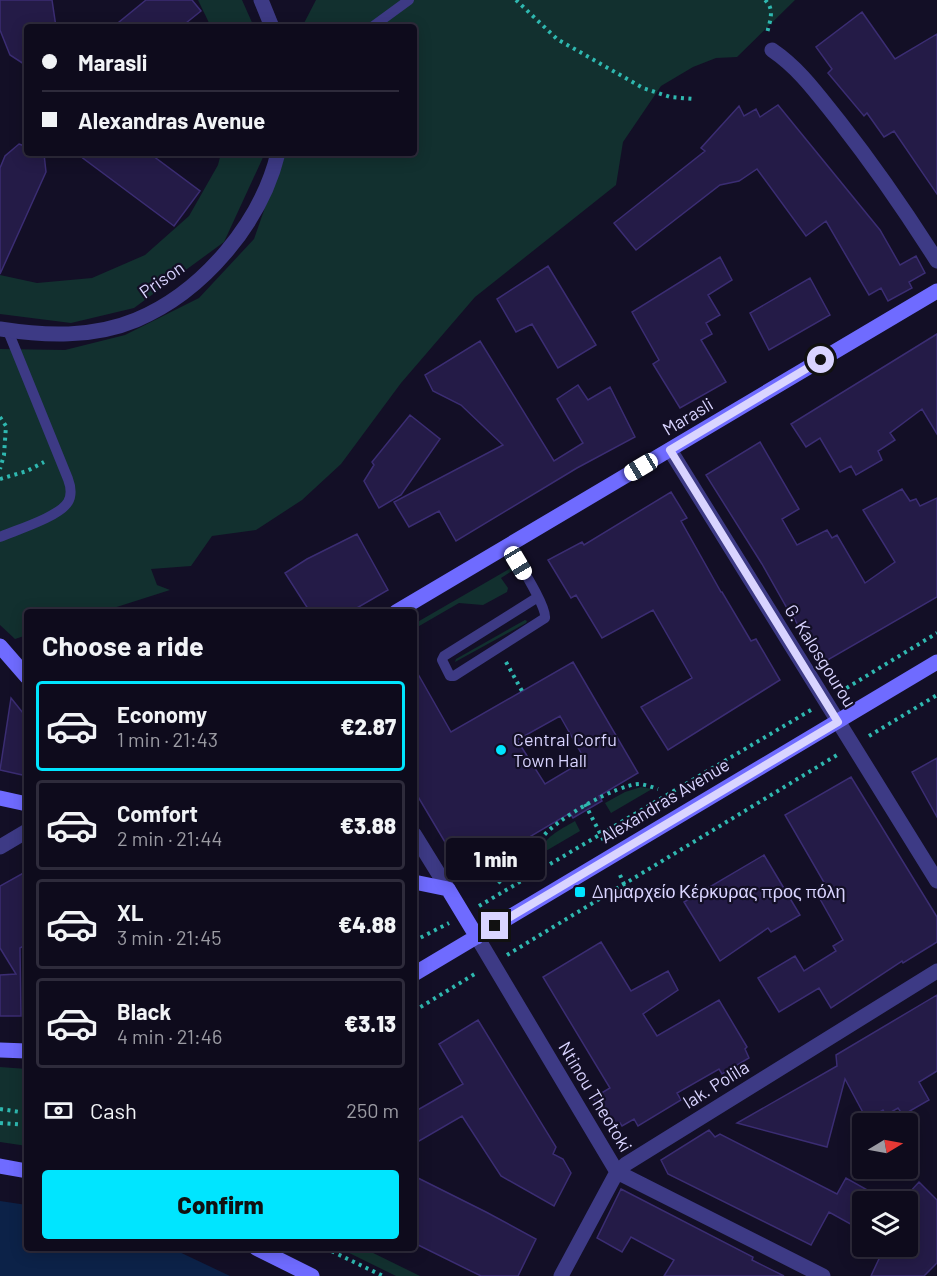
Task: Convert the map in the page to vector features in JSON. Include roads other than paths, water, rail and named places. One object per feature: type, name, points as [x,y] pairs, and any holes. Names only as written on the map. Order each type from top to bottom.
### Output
[{"type":"street","points":[[261,0],[271,24]]},
{"type":"street","points":[[772,50],[790,62],[808,81],[891,188],[937,261]]},
{"type":"street","name":"Prison","points":[[4,330],[60,335],[82,333],[135,321],[173,299],[218,261],[240,234],[260,202],[277,156]]},
{"type":"street","name":"Marasli","points":[[401,609],[937,291]]},
{"type":"street","name":"G. Kalosgourou","points":[[670,450],[937,881]]},
{"type":"street","points":[[0,646],[24,674]]},
{"type":"street","name":"Alexandras Avenue","points":[[417,972],[937,662]]},
{"type":"street","points":[[0,798],[24,803]]},
{"type":"street","points":[[0,847],[24,833]]},
{"type":"street","points":[[417,839],[477,937]]},
{"type":"street","points":[[417,883],[448,890]]},
{"type":"street","name":"Ntinou Theotoki","points":[[477,937],[617,1172],[823,1276]]},
{"type":"street","name":"Iak. Polila","points":[[561,1276],[617,1172],[644,1152],[937,971]]},
{"type":"street","points":[[0,1050],[24,1051]]},
{"type":"street","points":[[0,1166],[24,1170]]},
{"type":"street","points":[[262,1251],[312,1276]]},
{"type":"lane","points":[[376,24],[409,0]]},
{"type":"lane","points":[[0,537],[56,513],[68,502],[71,487],[4,330]]},
{"type":"lane","points":[[509,546],[537,597],[546,614],[545,618],[454,676],[450,676],[442,660],[444,656],[537,597]]},
{"type":"water","points":[[0,1201],[24,1205],[24,1251],[177,1251],[230,1276],[0,1276]]},
{"type":"place","name":"Central Corfu Town Hall","points":[[501,750]]},
{"type":"place","name":"Δημαρχείο Κέρκυρας προς πόλη","points":[[580,892]]}]
